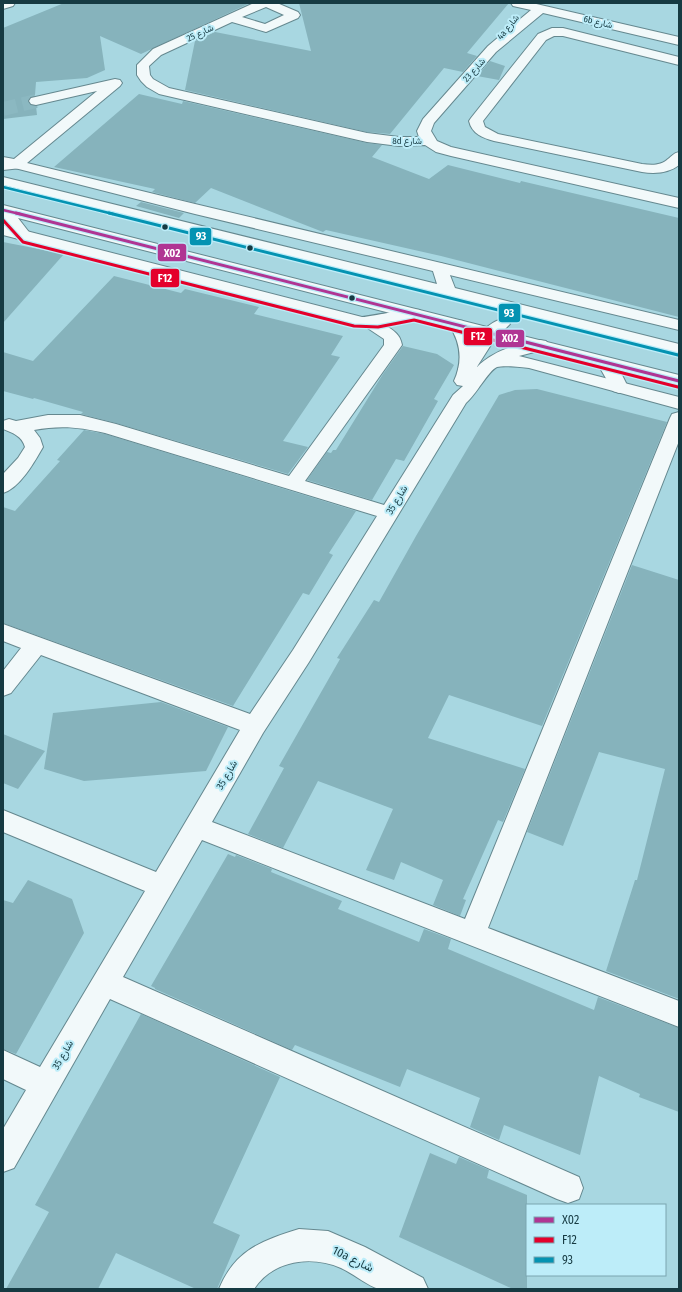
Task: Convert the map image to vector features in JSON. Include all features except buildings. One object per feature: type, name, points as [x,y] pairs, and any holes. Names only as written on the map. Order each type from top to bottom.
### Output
[{"type":"street","points":[[3,5],[9,3]]},
{"type":"street","points":[[231,18],[266,28],[294,15],[266,3]]},
{"type":"street","name":"شارع 25","points":[[142,72],[143,65],[146,61],[157,52],[266,3]]},
{"type":"street","name":"6b شارع","points":[[521,4],[676,41]]},
{"type":"street","name":"4a شارع","points":[[492,49],[521,4]]},
{"type":"street","name":"شارع 23","points":[[428,140],[424,131],[425,126],[492,49],[540,8]]},
{"type":"street","points":[[676,41],[679,29]]},
{"type":"street","points":[[679,62],[568,33],[552,32],[542,36],[476,121],[476,126],[480,130],[494,137],[636,167],[653,169],[667,166],[674,163],[679,156]]},
{"type":"street","points":[[157,52],[164,91]]},
{"type":"street","points":[[36,101],[115,83],[142,72]]},
{"type":"street","name":"8d شارع","points":[[142,72],[149,83],[164,91],[384,140],[411,143],[428,140],[440,148],[452,152],[679,203]]},
{"type":"street","points":[[464,81],[501,88]]},
{"type":"street","points":[[7,164],[115,83]]},
{"type":"street","points":[[574,179],[590,157]]},
{"type":"street","points":[[7,164],[679,325]]},
{"type":"street","points":[[3,181],[679,349]]},
{"type":"street","points":[[3,210],[24,236]]},
{"type":"street","points":[[3,210],[679,381]]},
{"type":"street","points":[[3,230],[348,318],[370,322],[414,314]]},
{"type":"street","points":[[440,268],[448,291]]},
{"type":"street","points":[[467,369],[490,333],[500,325],[521,321],[638,349],[656,351],[679,349]]},
{"type":"street","points":[[293,484],[393,345],[392,337],[370,322]]},
{"type":"street","name":"شارع 35","points":[[457,325],[467,342],[470,360],[459,391],[459,399]]},
{"type":"street","name":"شارع 35","points":[[3,1157],[255,726],[301,656],[459,399],[468,392],[489,365],[511,352],[540,345]]},
{"type":"street","points":[[489,365],[508,361],[524,362],[679,403]]},
{"type":"street","points":[[606,362],[619,387]]},
{"type":"street","points":[[472,934],[679,418]]},
{"type":"street","points":[[10,425],[48,421],[80,421],[109,428],[389,513]]},
{"type":"street","points":[[3,486],[28,459],[34,447],[33,439],[26,432],[10,425]]},
{"type":"street","points":[[3,632],[255,726]]},
{"type":"street","points":[[3,687],[36,645]]},
{"type":"street","points":[[3,821],[162,886]]},
{"type":"street","points":[[196,827],[679,1014]]},
{"type":"street","points":[[105,984],[568,1188]]},
{"type":"street","points":[[3,1064],[46,1085]]},
{"type":"street","name":"10a شارع","points":[[235,1289],[247,1271],[272,1253],[299,1245],[328,1247],[354,1258],[412,1289]]},
{"type":"tunnel","points":[[3,109],[36,101]]},
{"type":"transit line","name":"93","points":[[3,187],[678,355]]},
{"type":"transit line","name":"X02","points":[[3,210],[679,381]]},
{"type":"transit line","name":"F12","points":[[3,220],[23,242],[354,326],[378,327],[414,320],[678,387]]}]
